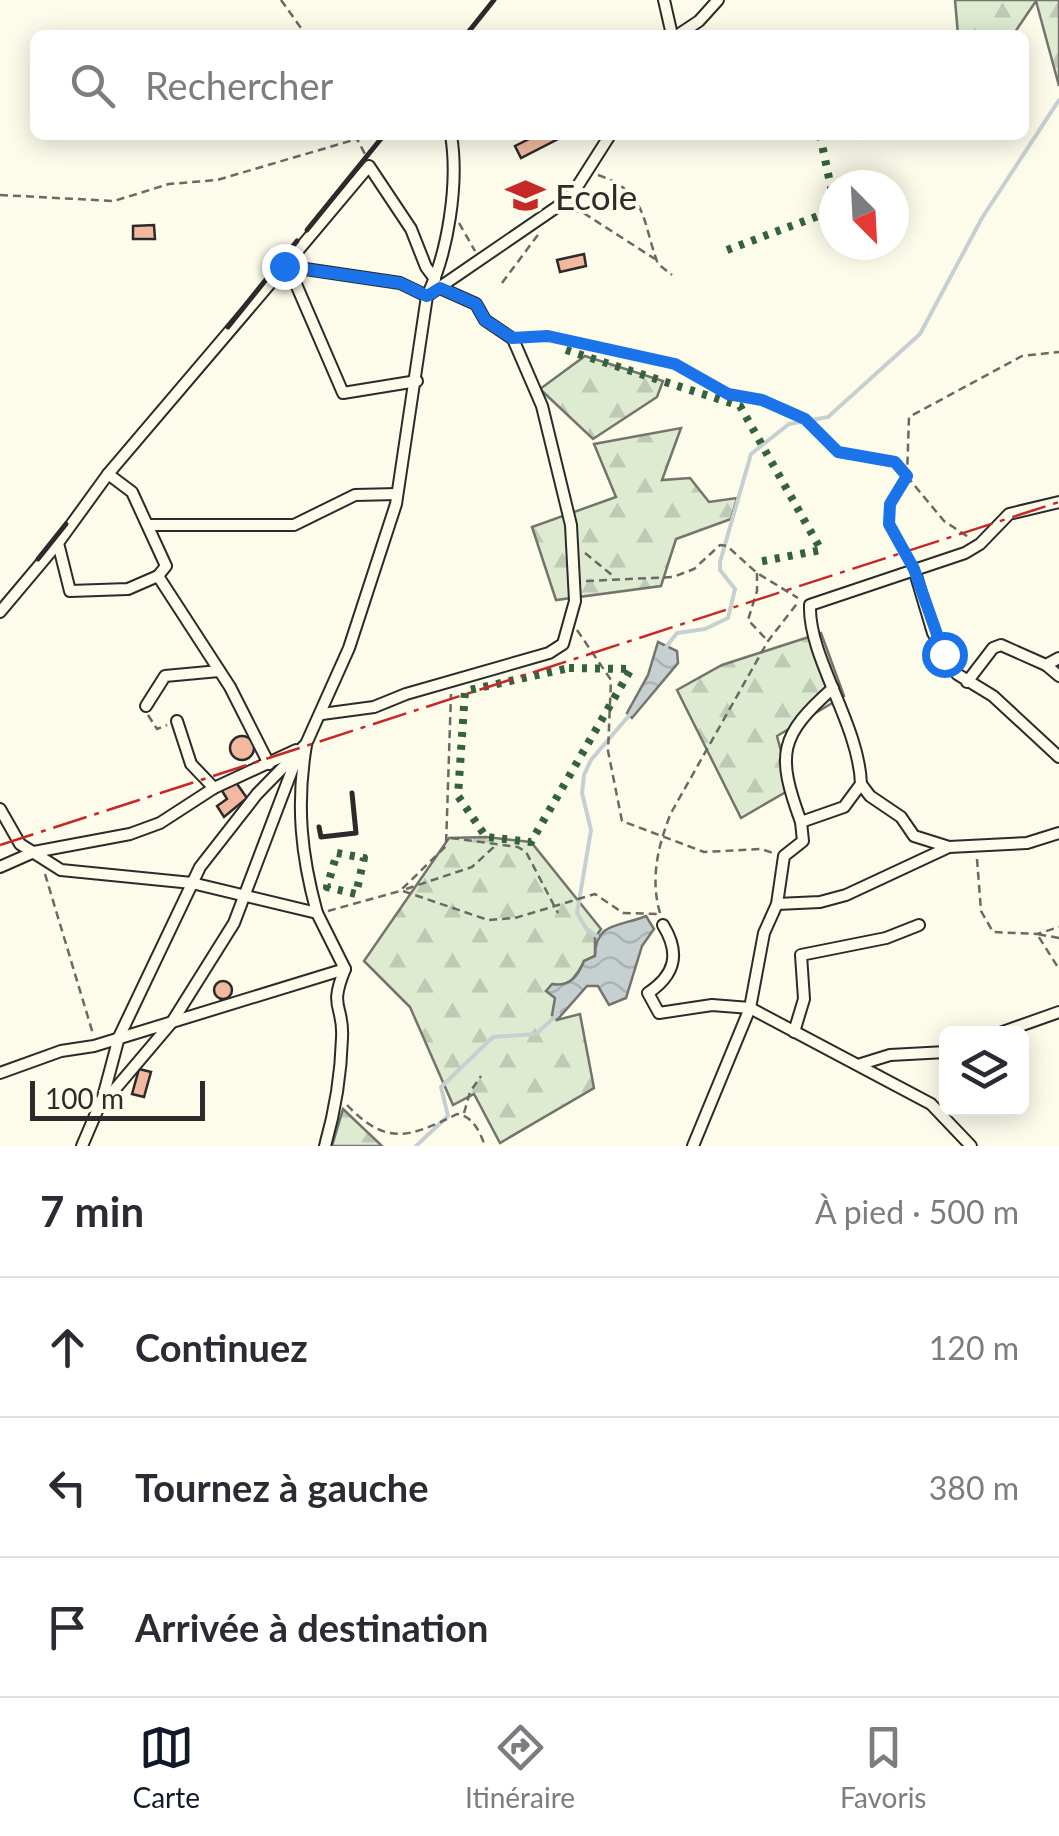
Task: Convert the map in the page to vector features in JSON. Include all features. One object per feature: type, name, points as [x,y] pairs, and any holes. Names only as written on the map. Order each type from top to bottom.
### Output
[{"type":"street","points":[[664,0],[673,30]]},
{"type":"street","points":[[684,30],[699,22],[718,0]]},
{"type":"street","points":[[438,284],[454,169],[452,140]]},
{"type":"street","points":[[98,1109],[172,1022],[245,897],[302,749],[322,714],[349,648],[398,494],[427,296],[438,284],[482,261],[556,209],[580,187],[607,140]]},
{"type":"street","points":[[0,612],[58,543],[108,474],[369,166],[410,229],[426,268],[438,284],[476,304],[485,320],[512,338],[542,406],[571,539],[572,624],[563,644],[550,653],[374,706],[322,714]]},
{"type":"street","points":[[287,267],[400,283],[427,296]]},
{"type":"street","points":[[287,267],[343,394],[417,381]]},
{"type":"street","points":[[58,543],[70,591],[128,590],[158,576],[166,566],[132,492],[108,474]]},
{"type":"street","points":[[149,525],[277,527],[307,521],[355,495],[398,494]]},
{"type":"street","points":[[1059,502],[1009,514],[980,544],[805,602],[850,727],[861,784],[870,796],[900,817],[914,836],[950,847],[974,849],[1028,843],[1059,833]]},
{"type":"street","points":[[914,569],[933,632],[952,667],[967,682],[993,696],[1059,758]]},
{"type":"street","points":[[158,576],[220,671],[268,764]]},
{"type":"street","points":[[967,682],[993,648],[1001,645],[1046,665],[1059,676]]},
{"type":"street","points":[[1046,665],[1059,658]]},
{"type":"street","points":[[146,706],[165,676],[220,671]]},
{"type":"street","points":[[692,1146],[750,1008],[764,933],[777,904],[784,856],[803,841],[802,822],[788,786],[789,740],[799,718],[833,688]]},
{"type":"street","points":[[178,721],[192,764],[214,788]]},
{"type":"street","points":[[0,867],[36,853],[130,834],[182,812],[214,788],[302,749]]},
{"type":"street","points":[[82,1146],[98,1109],[120,1036],[192,883],[225,832],[302,749]]},
{"type":"street","points":[[302,749],[300,838],[317,913],[344,969],[334,1005],[342,1034],[338,1092],[325,1146]]},
{"type":"street","points":[[802,822],[844,807],[861,784]]},
{"type":"street","points":[[0,809],[20,844],[60,870],[192,883],[317,913]]},
{"type":"street","points":[[777,904],[820,902],[846,895],[950,847]]},
{"type":"street","points":[[661,920],[672,940],[675,962],[663,984],[648,993],[659,1013],[712,1005],[750,1008],[931,1104],[971,1146]]},
{"type":"street","points":[[794,1032],[804,999],[801,954],[886,938],[919,925]]},
{"type":"street","points":[[0,1073],[61,1050],[94,1046],[344,969]]},
{"type":"street","points":[[1019,1026],[1059,1012]]},
{"type":"street","points":[[861,1064],[890,1055],[939,1052]]},
{"type":"path","points":[[280,0],[302,30]]},
{"type":"path","points":[[0,195],[114,200],[169,184],[217,180],[346,140]]},
{"type":"path","points":[[357,140],[369,166]]},
{"type":"path","points":[[589,172],[629,190],[649,226],[655,259]]},
{"type":"path","points":[[502,283],[556,209],[582,212],[655,259],[672,275]]},
{"type":"path","points":[[458,220],[482,261]]},
{"type":"path","points":[[512,338],[548,336],[675,364],[728,394],[762,400],[805,419],[838,452],[895,462],[944,521],[980,544]]},
{"type":"path","points":[[914,569],[889,524],[890,504],[907,476],[909,417],[1022,356],[1059,352]]},
{"type":"path","points":[[571,539],[614,577]]},
{"type":"path","points":[[400,890],[488,920],[515,918],[595,894],[623,914],[661,920],[655,880],[661,838],[768,641],[805,602],[756,573],[727,546],[720,545],[694,569],[673,578],[614,577],[574,583]]},
{"type":"path","points":[[756,573],[757,591],[748,620],[768,641]]},
{"type":"path","points":[[572,624],[612,680],[608,751],[622,822],[704,852],[761,849],[784,856]]},
{"type":"path","points":[[400,890],[446,846],[449,838],[446,800],[452,683]]},
{"type":"path","points":[[146,706],[157,729],[178,721]]},
{"type":"path","points":[[449,838],[526,852],[558,913]]},
{"type":"path","points":[[317,913],[472,867],[497,845]]},
{"type":"path","points":[[974,849],[981,910],[993,932],[1059,938]]},
{"type":"path","points":[[36,853],[52,889],[94,1046]]},
{"type":"path","points":[[1037,934],[1059,927]]},
{"type":"path","points":[[1037,934],[1059,969]]},
{"type":"path","points":[[464,1115],[470,1092],[481,1076]]},
{"type":"path","points":[[338,1092],[368,1130],[386,1137],[412,1137],[457,1114],[464,1115],[480,1133],[485,1146]]},
{"type":"green space","points":[[955,0],[1059,0],[1059,86],[1036,1],[1016,30],[958,30]]},
{"type":"green space","points":[[585,356],[663,381],[657,397],[593,439],[540,389]]},
{"type":"green space","points":[[681,428],[662,480],[690,478],[709,502],[737,498],[731,519],[676,539],[661,586],[556,600],[532,527],[616,497],[594,444]]},
{"type":"green space","points":[[821,633],[844,696],[777,736],[791,789],[741,818],[677,690],[722,665]]},
{"type":"green space","points":[[449,838],[531,842],[601,929],[595,938],[595,956],[584,961],[561,992],[557,1008],[557,1020],[580,1014],[594,1088],[500,1143],[474,1094],[453,1105],[410,1007],[364,961]]},
{"type":"green space","points":[[343,1109],[382,1146],[332,1146]]},
{"type":"water","points":[[658,642],[677,651],[678,663],[632,718],[627,713],[648,675]]},
{"type":"water","points":[[646,916],[654,929],[642,946],[626,998],[609,1005],[598,986],[587,986],[557,1020],[552,1015],[555,998],[546,991],[552,984],[572,979],[584,961],[595,956],[604,931]]},
{"type":"building","points":[[527,140],[556,140],[521,158],[515,146]]},
{"type":"building","points":[[154,225],[155,239],[133,239],[133,226]]},
{"type":"building","points":[[584,254],[586,266],[560,272],[557,260]]},
{"type":"building","points":[[242,736],[254,748],[242,760],[230,748]]},
{"type":"building","points":[[235,781],[247,798],[224,817],[217,806],[227,799],[221,789]]},
{"type":"building","points":[[223,981],[232,990],[223,999],[214,990]]},
{"type":"building","points":[[139,1069],[151,1072],[144,1097],[132,1094]]},
{"type":"waterway","points":[[666,647],[677,633],[705,629],[728,618],[735,589],[720,570],[720,562],[751,454],[789,424],[828,417],[920,334],[982,218],[1059,100]]},
{"type":"waterway","points":[[597,936],[587,930],[577,913],[591,830],[582,793],[584,775],[591,760],[632,712]]},
{"type":"waterway","points":[[416,1146],[448,1116],[441,1087],[493,1037],[536,1034],[558,1014]]},
{"type":"hedge","points":[[821,140],[827,170]]},
{"type":"hedge","points":[[727,250],[819,216]]},
{"type":"hedge","points":[[566,350],[740,406],[821,550],[758,562]]},
{"type":"hedge","points":[[569,668],[631,669],[531,842],[486,837],[458,796],[465,691],[569,668]]},
{"type":"hedge","points":[[337,853],[364,858],[356,894],[327,887],[337,853]]},
{"type":"wall","points":[[470,30],[494,0]]},
{"type":"wall","points":[[307,230],[380,140]]},
{"type":"wall","points":[[228,327],[297,241]]},
{"type":"wall","points":[[38,559],[66,524]]},
{"type":"wall","points":[[319,827],[321,837],[356,833],[352,793]]},
{"type":"power","points":[[0,845],[1059,502]]},
{"type":"place","name":"Ecole","points":[[525,196]]},
{"type":"route","points":[[284,266],[400,283],[427,296],[440,288],[476,304],[485,320],[512,338],[548,336],[675,364],[728,394],[762,400],[787,415],[805,419],[838,452],[895,462],[907,476],[890,504],[889,524],[914,569],[933,632],[944,654]]}]
